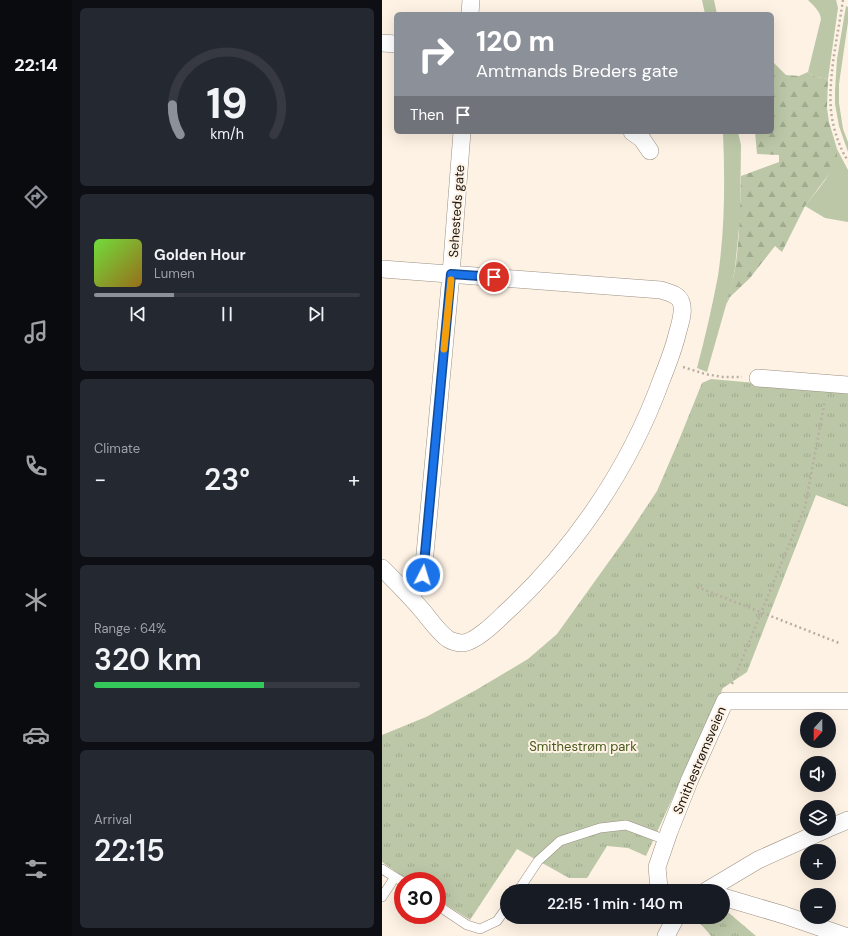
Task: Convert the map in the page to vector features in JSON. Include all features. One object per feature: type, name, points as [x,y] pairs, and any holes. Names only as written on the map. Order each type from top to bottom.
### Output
[{"type":"street","points":[[470,12],[471,0]]},
{"type":"street","points":[[382,43],[394,44]]},
{"type":"street","name":"Sehesteds gate","points":[[411,597],[423,575],[451,274],[462,134]]},
{"type":"street","points":[[634,134],[642,140],[650,151]]},
{"type":"street","points":[[382,269],[661,290],[677,296],[681,301],[682,306],[682,314],[674,344],[652,406],[632,446],[605,494],[562,553],[539,580],[487,630],[470,641],[462,643],[448,639],[440,632],[411,597],[382,568]]},
{"type":"street","points":[[758,378],[848,385]]},
{"type":"street","name":"Smithestrømsveien","points":[[659,884],[657,867],[666,840],[690,779],[725,701],[848,701]]},
{"type":"street","points":[[836,825],[848,820]]},
{"type":"street","points":[[718,884],[758,860],[812,836]]},
{"type":"street","points":[[730,899],[784,915],[845,936]]},
{"type":"street","points":[[666,936],[672,924]]},
{"type":"lane","points":[[523,884],[538,861],[560,841],[600,828],[626,825],[666,840]]},
{"type":"lane","points":[[382,869],[394,877]]},
{"type":"lane","points":[[382,897],[394,885]]},
{"type":"lane","points":[[446,911],[467,925],[480,929],[497,921],[500,916]]},
{"type":"path","points":[[843,0],[830,90],[831,113],[836,135],[848,161]]},
{"type":"path","points":[[686,368],[705,374],[723,377],[758,378]]},
{"type":"path","points":[[725,701],[805,507],[828,384]]},
{"type":"path","points":[[697,587],[840,642]]},
{"type":"green space","points":[[702,0],[714,0],[717,12],[705,12]]},
{"type":"green space","points":[[808,0],[836,0],[838,8],[828,79],[813,76],[808,72],[821,19],[818,11]]},
{"type":"green space","points":[[846,6],[848,7],[848,22],[839,84],[839,103],[843,129],[848,142],[848,152],[839,126],[835,104],[837,59]]},
{"type":"green space","points":[[774,63],[786,75],[799,76],[808,72],[813,76],[828,79],[827,108],[829,122],[837,149],[837,157],[832,170],[805,206],[782,252],[775,246],[750,278],[730,297],[726,305],[737,257],[740,222],[741,176],[779,162],[779,155],[757,154],[755,134],[774,134]]},
{"type":"green space","points":[[723,134],[738,134],[741,145],[740,218],[735,268],[732,284],[707,372],[697,368],[706,334],[718,276],[724,204]]},
{"type":"green space","points":[[837,149],[848,170],[848,222],[825,218],[805,206],[830,172],[836,157]]},
{"type":"green space","name":"Smithestrøm park","points":[[711,379],[848,391],[848,507],[816,495],[747,672],[723,688],[646,856],[628,848],[607,846],[587,878],[569,878],[517,849],[470,920],[446,905],[446,872],[396,872],[382,862],[382,735],[426,717],[476,690],[528,659],[557,634],[628,535],[657,491],[702,383]]},
{"type":"green space","points":[[730,914],[756,936],[711,936],[700,924],[730,924]]},
{"type":"slow traffic","points":[[444,349],[451,280]]},
{"type":"route","points":[[423,575],[451,274],[494,277]]}]
